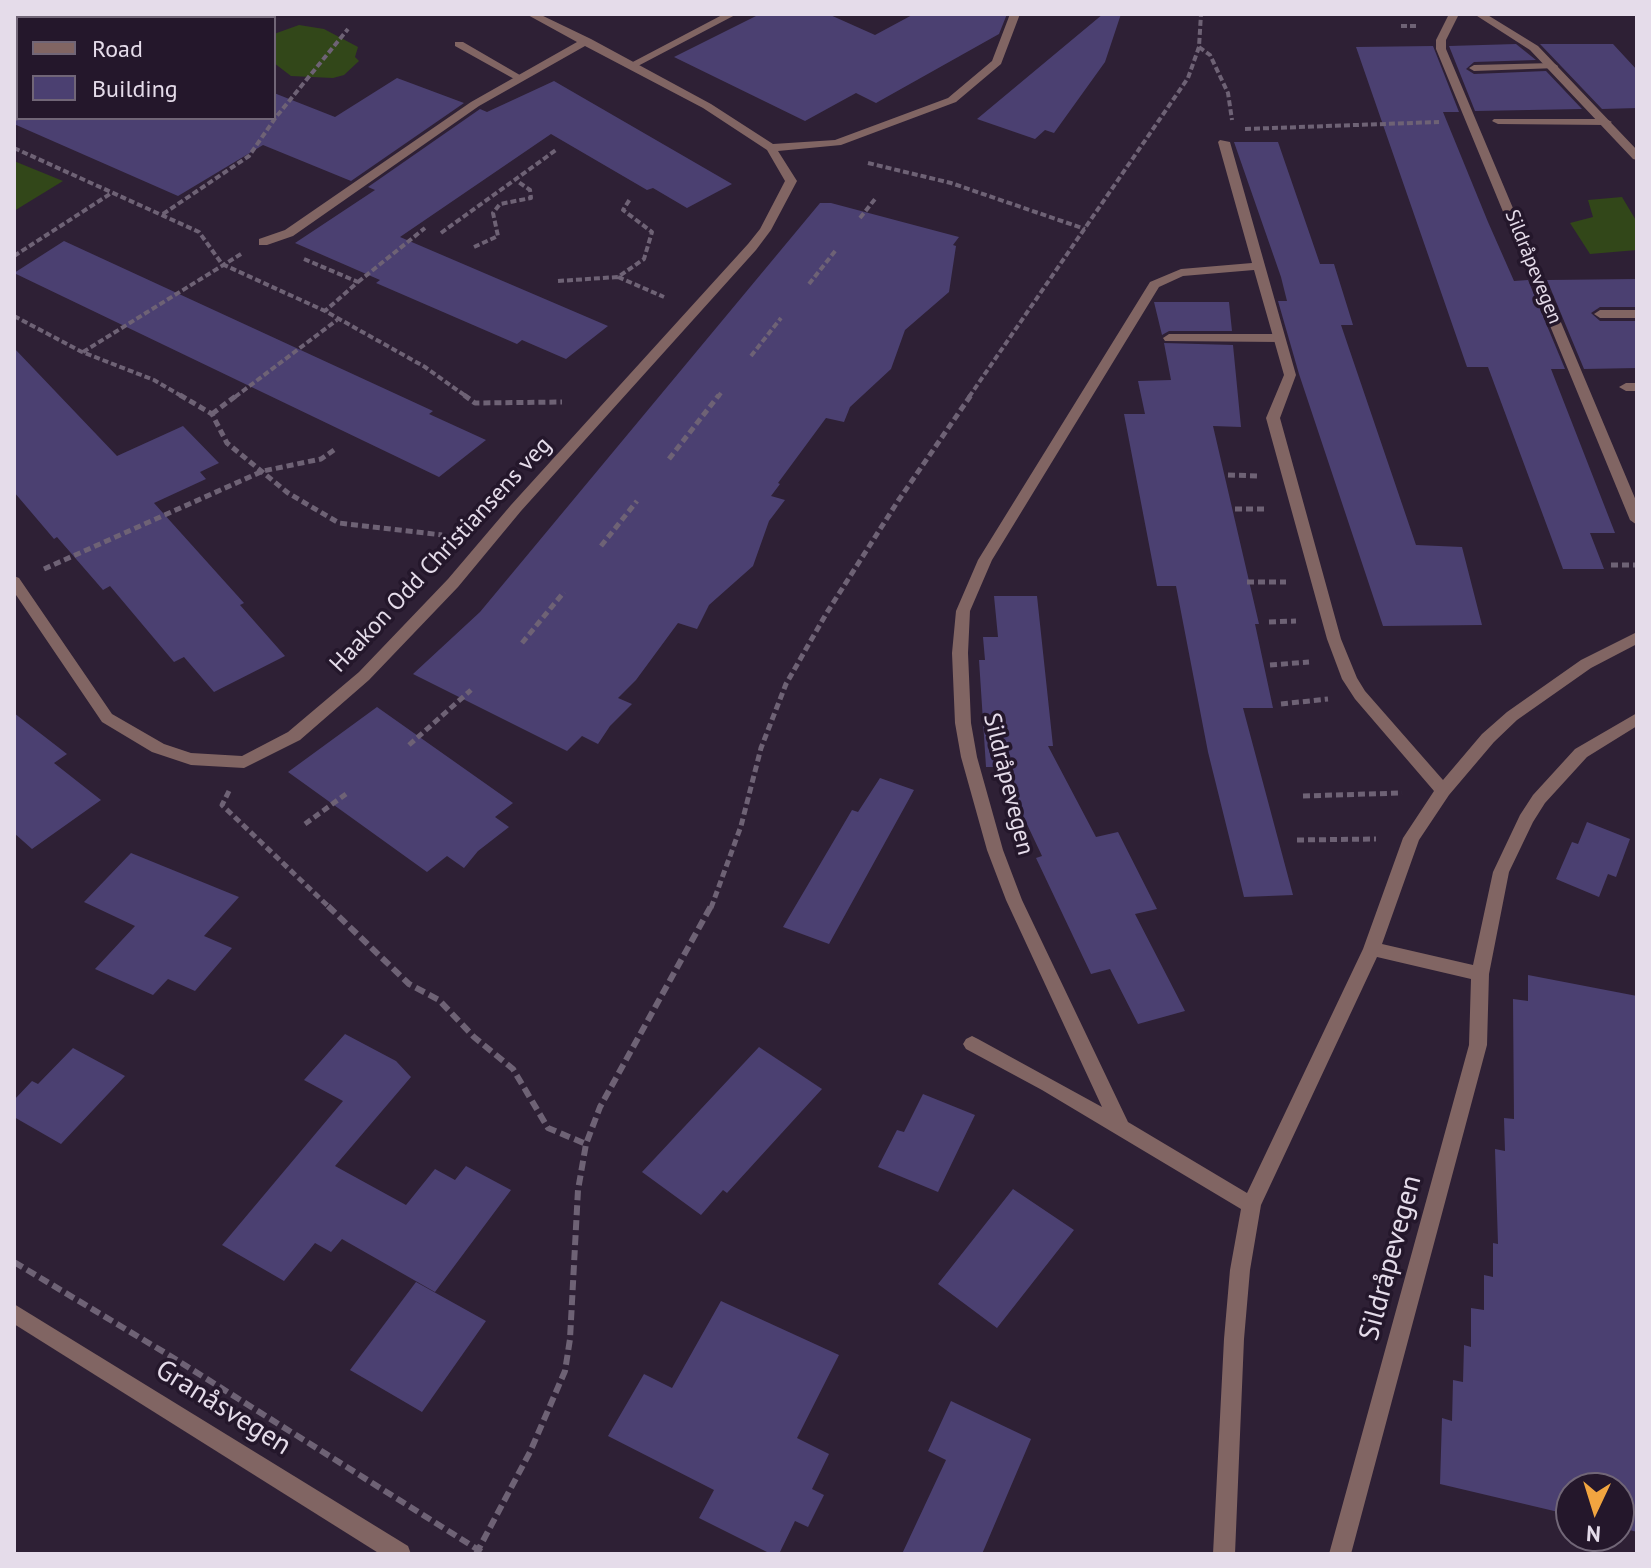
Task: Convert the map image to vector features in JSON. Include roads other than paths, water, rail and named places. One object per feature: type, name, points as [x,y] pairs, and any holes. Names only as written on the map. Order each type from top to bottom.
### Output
[{"type":"street","name":"Haakon Odd Christiansens veg","points":[[14,582],[107,718],[158,748],[191,759],[244,762],[294,736],[364,676],[453,583],[516,508],[752,247],[765,230],[791,181],[771,148],[707,106],[531,14]]},
{"type":"street","points":[[632,65],[732,14]]},
{"type":"street","points":[[771,148],[837,143],[952,100],[997,62],[1015,14]]},
{"type":"street","name":"Sildråpevegen","points":[[1454,14],[1441,40],[1441,49],[1637,520]]},
{"type":"street","points":[[1479,14],[1520,37],[1553,66],[1637,157]]},
{"type":"street","points":[[263,242],[289,233],[475,104],[587,41]]},
{"type":"street","points":[[459,44],[520,78]]},
{"type":"street","points":[[1474,68],[1553,66]]},
{"type":"street","points":[[1498,121],[1606,122]]},
{"type":"street","points":[[1228,137],[1258,266],[1290,375],[1273,418],[1334,639],[1360,695],[1443,791]]},
{"type":"street","name":"Sildråpevegen","points":[[1123,1131],[1014,900],[995,850],[969,757],[963,723],[960,635],[963,611],[985,560],[1154,285],[1181,273],[1258,266]]},
{"type":"street","points":[[1600,314],[1637,314]]},
{"type":"street","points":[[1169,338],[1279,338]]},
{"type":"street","points":[[1224,1554],[1234,1339],[1240,1270],[1251,1205],[1372,949],[1411,838],[1443,791],[1512,716],[1586,664],[1637,637]]},
{"type":"street","name":"Sildråpevegen","points":[[1340,1554],[1478,1045],[1480,974],[1501,872],[1539,799],[1581,753],[1637,719]]},
{"type":"street","points":[[1372,949],[1480,974]]},
{"type":"street","points":[[972,1044],[1048,1084],[1251,1205]]},
{"type":"street","name":"Granåsvegen","points":[[14,1313],[400,1554]]}]
